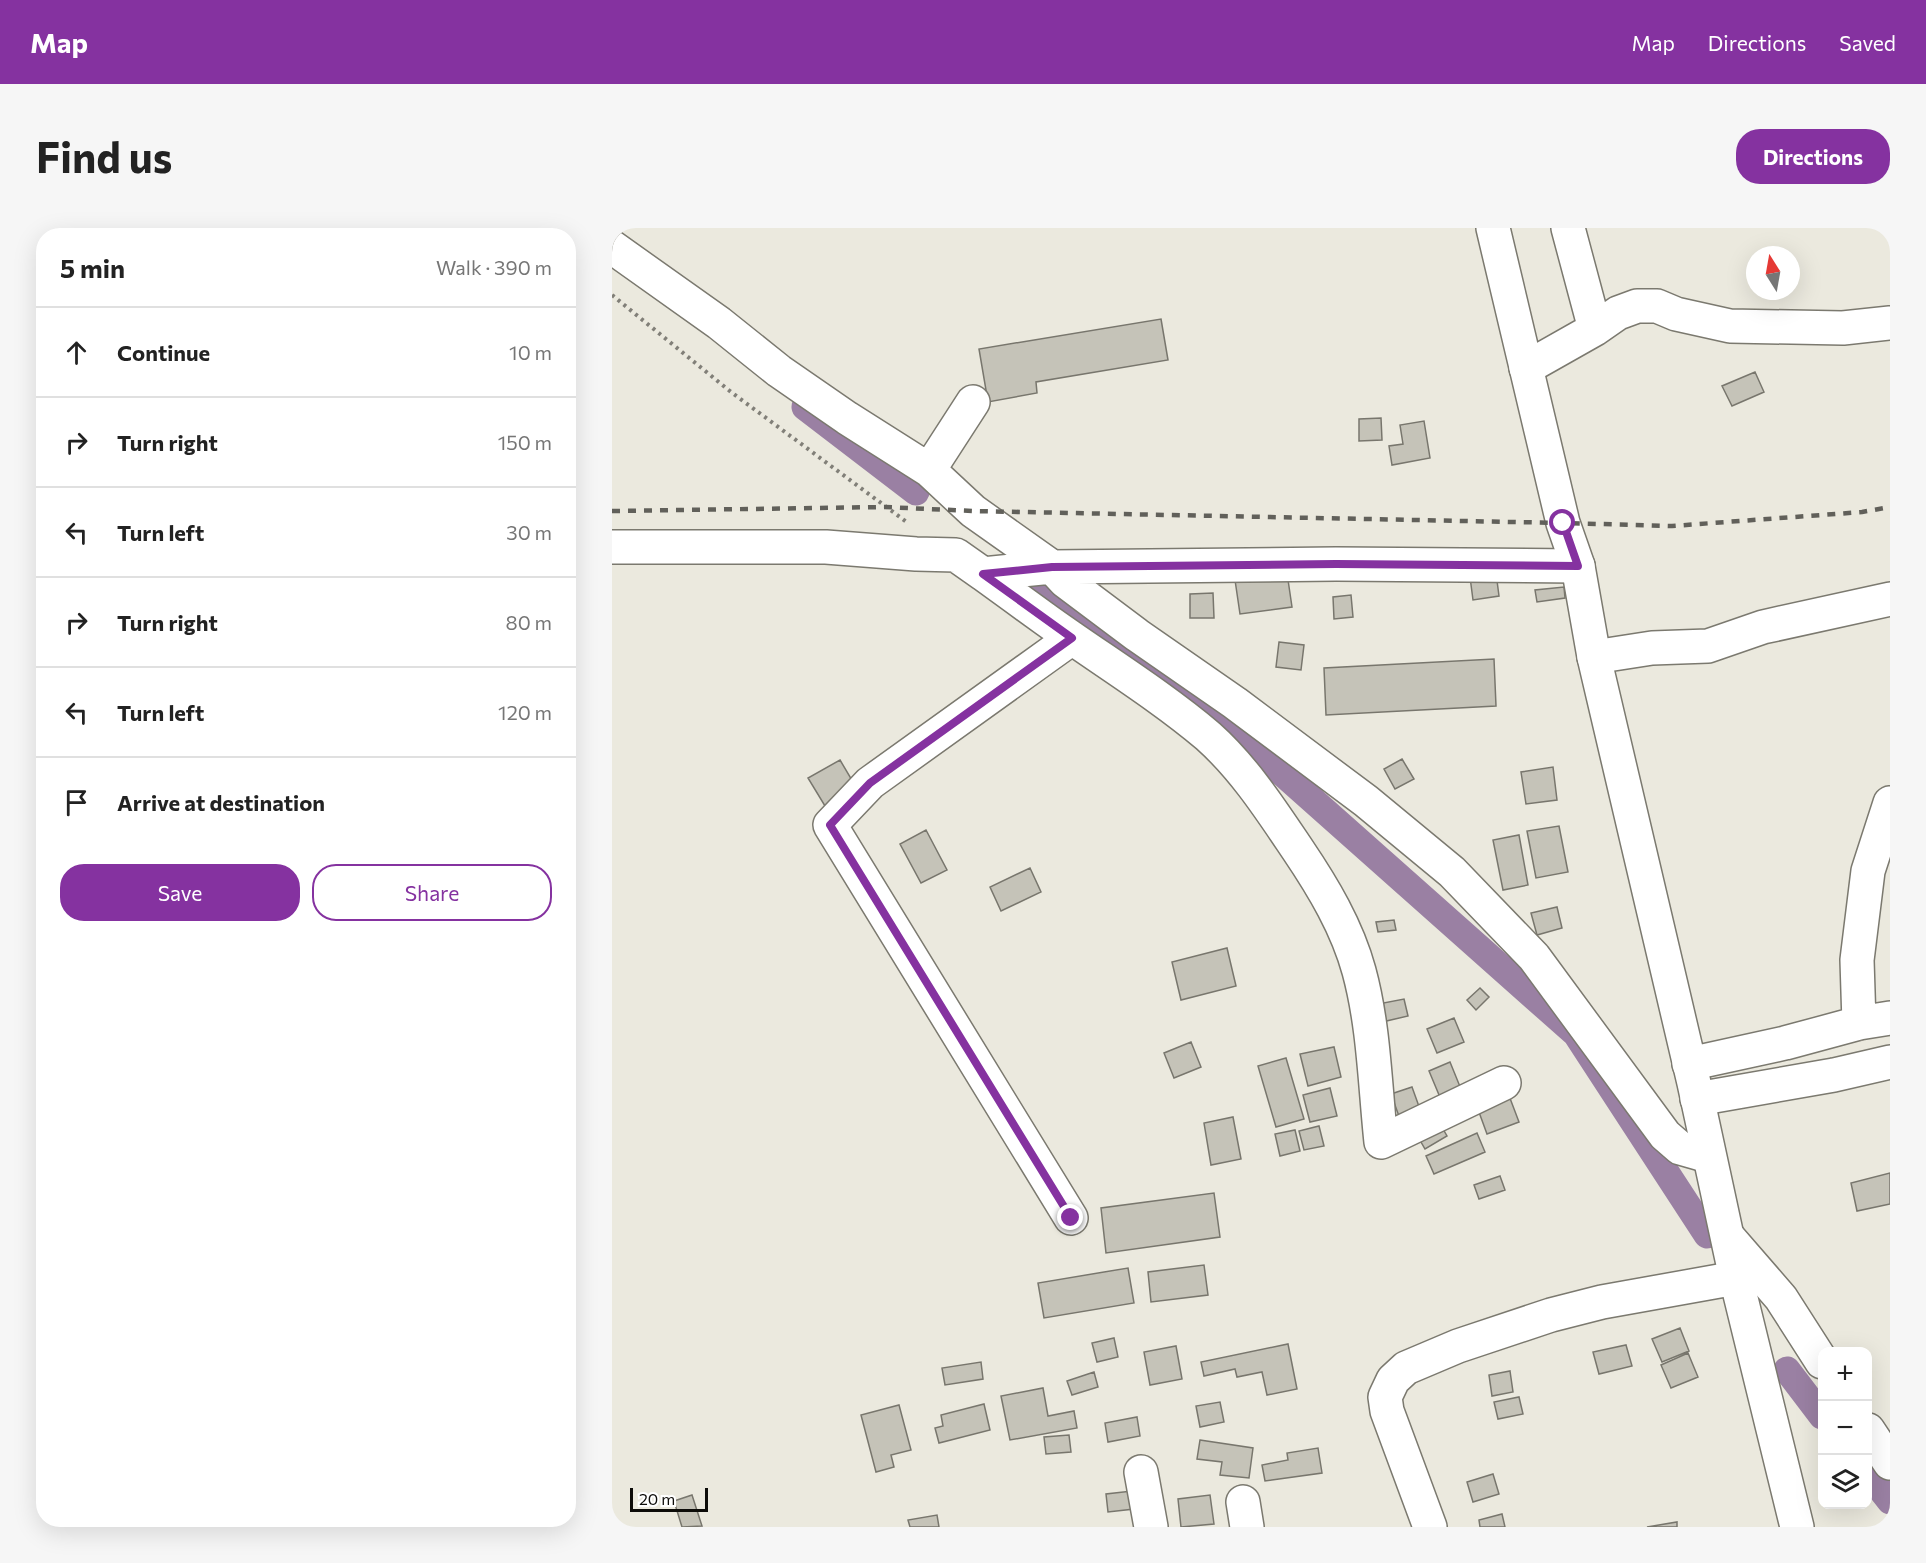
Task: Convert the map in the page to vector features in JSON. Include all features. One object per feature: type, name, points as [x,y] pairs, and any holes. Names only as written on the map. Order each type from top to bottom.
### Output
[{"type":"street","points":[[1493,228],[1563,523],[1578,566],[1594,657],[1689,1064],[1736,1278],[1797,1527]]},
{"type":"street","points":[[1568,228],[1595,329]]},
{"type":"street","points":[[612,247],[719,323],[780,371],[847,418],[929,470],[974,511],[1052,567],[1065,581],[1137,635],[1235,703],[1366,801],[1452,872],[1534,957],[1665,1135],[1680,1148],[1708,1156]]},
{"type":"street","points":[[1526,368],[1595,329],[1618,313],[1637,306],[1658,306],[1676,314],[1730,326],[1843,328],[1890,323]]},
{"type":"street","points":[[929,470],[973,402]]},
{"type":"street","points":[[612,547],[826,547],[956,555],[1116,668],[1208,737],[1238,767],[1264,800],[1316,877],[1340,921],[1359,970],[1367,1006],[1381,1142],[1504,1083]]},
{"type":"street","points":[[983,574],[1052,567],[1336,564],[1578,566]]},
{"type":"street","points":[[1594,657],[1652,648],[1708,646],[1763,627],[1890,599]]},
{"type":"street","points":[[1071,1218],[830,825],[870,783],[1072,638]]},
{"type":"street","points":[[1689,1064],[1874,1020],[1857,960],[1868,871],[1890,803]]},
{"type":"street","points":[[1697,1099],[1834,1075],[1890,1062]]},
{"type":"street","points":[[1726,1234],[1781,1298],[1818,1356]]},
{"type":"street","points":[[1430,1527],[1387,1411],[1385,1397],[1393,1380],[1406,1368],[1458,1346],[1551,1315],[1602,1302],[1736,1278]]},
{"type":"street","points":[[1872,1436],[1890,1463]]},
{"type":"street","points":[[1141,1472],[1151,1527]]},
{"type":"path","points":[[612,295],[731,392],[910,524]]},
{"type":"building","points":[[1161,319],[1168,360],[1036,382],[1037,393],[988,402],[979,349]]},
{"type":"building","points":[[1755,372],[1764,392],[1732,406],[1722,386]]},
{"type":"building","points":[[1381,418],[1382,440],[1359,441],[1359,419]]},
{"type":"building","points":[[1424,421],[1430,458],[1392,465],[1389,446],[1403,444],[1400,425]]},
{"type":"building","points":[[1287,573],[1292,607],[1240,614],[1235,580]]},
{"type":"building","points":[[1496,573],[1499,596],[1473,600],[1470,577]]},
{"type":"building","points":[[1564,587],[1565,598],[1537,602],[1535,590]]},
{"type":"building","points":[[1213,593],[1214,618],[1190,618],[1190,594]]},
{"type":"building","points":[[1351,595],[1353,617],[1334,619],[1333,597]]},
{"type":"building","points":[[1279,642],[1304,645],[1301,670],[1276,667]]},
{"type":"building","points":[[1494,659],[1496,706],[1326,715],[1324,668]]},
{"type":"building","points":[[1402,759],[1414,779],[1395,789],[1384,769]]},
{"type":"building","points":[[840,760],[856,787],[825,806],[808,778]]},
{"type":"building","points":[[1553,767],[1557,800],[1526,804],[1521,772]]},
{"type":"building","points":[[1559,826],[1568,872],[1536,878],[1527,831]]},
{"type":"building","points":[[926,830],[947,870],[921,883],[900,844]]},
{"type":"building","points":[[1519,835],[1528,885],[1503,890],[1493,840]]},
{"type":"building","points":[[1030,868],[1041,892],[1001,911],[990,887]]},
{"type":"building","points":[[1557,907],[1562,928],[1537,935],[1531,913]]},
{"type":"building","points":[[1394,920],[1396,930],[1378,932],[1376,922]]},
{"type":"building","points":[[1227,948],[1236,986],[1181,1000],[1172,962]]},
{"type":"building","points":[[1480,988],[1489,997],[1476,1010],[1467,1000]]},
{"type":"building","points":[[1404,999],[1408,1016],[1382,1022],[1378,1004]]},
{"type":"building","points":[[1454,1018],[1464,1042],[1437,1053],[1427,1029]]},
{"type":"building","points":[[1191,1042],[1201,1067],[1174,1078],[1164,1053]]},
{"type":"building","points":[[1334,1047],[1341,1077],[1308,1086],[1300,1054]]},
{"type":"building","points":[[1286,1058],[1304,1119],[1276,1127],[1258,1066]]},
{"type":"building","points":[[1450,1062],[1463,1094],[1442,1102],[1429,1071]]},
{"type":"building","points":[[1412,1087],[1421,1112],[1400,1119],[1391,1094]]},
{"type":"building","points":[[1330,1088],[1337,1116],[1310,1122],[1303,1095]]},
{"type":"building","points":[[1508,1093],[1519,1122],[1487,1134],[1476,1104]]},
{"type":"building","points":[[1233,1117],[1241,1159],[1211,1165],[1204,1123]]},
{"type":"building","points":[[1439,1122],[1447,1136],[1425,1149],[1417,1135]]},
{"type":"building","points":[[1319,1126],[1324,1146],[1304,1150],[1299,1131]]},
{"type":"building","points":[[1295,1130],[1300,1151],[1280,1156],[1275,1134]]},
{"type":"building","points":[[1477,1133],[1485,1152],[1434,1174],[1426,1156]]},
{"type":"building","points":[[1890,1173],[1890,1204],[1857,1211],[1851,1183]]},
{"type":"building","points":[[1500,1176],[1505,1190],[1479,1199],[1474,1185]]},
{"type":"building","points":[[1214,1193],[1220,1237],[1106,1253],[1101,1208]]},
{"type":"building","points":[[1204,1265],[1208,1295],[1151,1302],[1148,1272]]},
{"type":"building","points":[[1128,1268],[1134,1303],[1044,1318],[1038,1283]]},
{"type":"building","points":[[1680,1328],[1689,1351],[1662,1362],[1652,1339]]},
{"type":"building","points":[[1114,1338],[1118,1357],[1097,1362],[1092,1343]]},
{"type":"building","points":[[1288,1344],[1297,1389],[1267,1395],[1262,1372],[1237,1377],[1235,1369],[1204,1376],[1201,1362]]},
{"type":"building","points":[[1626,1345],[1632,1366],[1599,1374],[1593,1352]]},
{"type":"building","points":[[1176,1346],[1182,1379],[1150,1385],[1144,1352]]},
{"type":"building","points":[[1688,1353],[1698,1377],[1671,1388],[1661,1365]]},
{"type":"building","points":[[981,1362],[983,1379],[945,1385],[942,1368]]},
{"type":"building","points":[[1510,1371],[1513,1392],[1492,1396],[1489,1375]]},
{"type":"building","points":[[1094,1372],[1098,1387],[1072,1395],[1067,1381]]},
{"type":"building","points":[[1043,1388],[1048,1416],[1074,1411],[1077,1428],[1010,1440],[1001,1396]]},
{"type":"building","points":[[1519,1397],[1523,1414],[1498,1419],[1494,1402]]},
{"type":"building","points":[[1220,1402],[1224,1422],[1200,1427],[1196,1406]]},
{"type":"building","points":[[984,1404],[990,1430],[939,1443],[935,1428],[943,1426],[941,1415]]},
{"type":"building","points":[[899,1405],[911,1450],[891,1455],[894,1467],[876,1472],[861,1415]]},
{"type":"building","points":[[1137,1417],[1140,1436],[1108,1442],[1105,1423]]},
{"type":"building","points":[[1069,1435],[1071,1452],[1046,1454],[1044,1437]]},
{"type":"building","points":[[1200,1440],[1253,1448],[1249,1478],[1220,1475],[1222,1462],[1197,1459]]},
{"type":"building","points":[[1318,1448],[1322,1473],[1265,1481],[1262,1465],[1288,1460],[1287,1453]]},
{"type":"building","points":[[1493,1474],[1499,1494],[1473,1502],[1467,1482]]},
{"type":"building","points":[[1132,1491],[1134,1509],[1108,1512],[1106,1494]]},
{"type":"building","points":[[692,1495],[702,1526],[682,1527],[674,1501]]},
{"type":"building","points":[[1210,1495],[1214,1524],[1181,1527],[1178,1499]]},
{"type":"building","points":[[1502,1514],[1505,1527],[1480,1527],[1479,1520]]},
{"type":"building","points":[[937,1515],[939,1527],[910,1527],[908,1520]]},
{"type":"building","points":[[1677,1522],[1677,1527],[1647,1527]]},
{"type":"waterway","points":[[805,407],[916,492]]},
{"type":"waterway","points":[[1033,588],[1237,733],[1576,1034],[1707,1235]]},
{"type":"waterway","points":[[1787,1370],[1818,1411]]},
{"type":"waterway","points":[[1872,1478],[1890,1501]]},
{"type":"railway","points":[[612,511],[885,507],[973,511],[1672,526],[1862,512],[1890,507]]},
{"type":"route","points":[[1071,1218],[830,825],[870,783],[1072,638],[983,574],[1052,567],[1336,564],[1578,566],[1563,523]]}]
